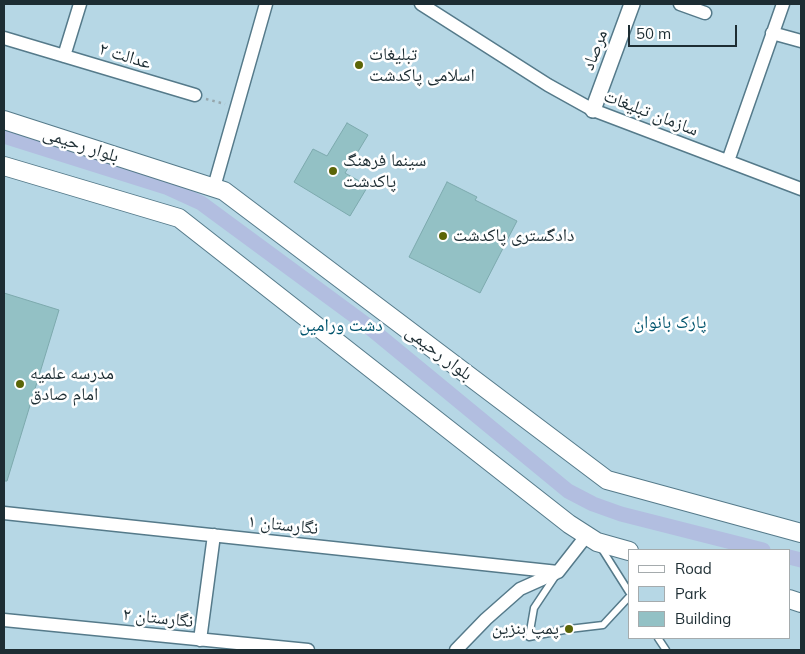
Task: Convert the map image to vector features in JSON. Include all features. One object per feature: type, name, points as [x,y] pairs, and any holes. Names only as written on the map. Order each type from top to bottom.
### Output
[{"type":"main road","name":"بلوار رحیمی","points":[[4,120],[224,191],[606,480],[801,533]]},
{"type":"main road","points":[[4,166],[180,218],[561,518],[592,539],[628,551]]},
{"type":"street","points":[[64,56],[80,4]]},
{"type":"street","points":[[214,187],[266,4]]},
{"type":"street","name":"سازمان تبلیغات","points":[[421,4],[548,85],[593,110],[801,189]]},
{"type":"street","name":"مرصاد","points":[[593,110],[632,4]]},
{"type":"street","points":[[680,4],[705,14]]},
{"type":"street","points":[[728,161],[783,4]]},
{"type":"street","points":[[772,34],[801,41]]},
{"type":"street","name":"عدالت ۲","points":[[4,38],[195,95]]},
{"type":"street","name":"نگارستان ۱","points":[[4,513],[558,572]]},
{"type":"street","points":[[200,640],[214,535]]},
{"type":"street","points":[[456,650],[486,619],[520,589],[558,572],[592,539]]},
{"type":"street","name":"نگارستان ۲","points":[[4,620],[308,650]]},
{"type":"lane","points":[[592,539],[628,591]]},
{"type":"lane","points":[[558,572],[534,608],[529,637],[603,625],[628,598]]},
{"type":"lane","points":[[659,639],[666,650]]},
{"type":"path","points":[[195,95],[236,107]]},
{"type":"green space","name":"دشت ورامین","points":[[4,4],[801,4],[801,650],[4,650]]},
{"type":"building","points":[[347,123],[368,135],[345,173],[368,186],[350,216],[294,182],[313,149],[327,156]]},
{"type":"building","name":"دادگستری پاکدشت","points":[[447,182],[477,197],[475,200],[517,221],[480,293],[409,257]]},
{"type":"building","name":"مدرسه علمیه امام صادق","points":[[4,293],[59,310],[7,481],[4,481]]},
{"type":"waterway","points":[[4,136],[166,187],[201,203],[364,323],[568,491],[593,504],[621,514],[759,549]]},
{"type":"waterway","points":[[790,557],[801,560]]},
{"type":"place","name":"تبلیغات اسلامی پاکدشت","points":[[359,65]]},
{"type":"place","name":"سینما فرهنگ پاکدشت","points":[[333,171]]},
{"type":"place","name":"دادگستری پاکدشت","points":[[443,236]]},
{"type":"place","name":"مدرسه علمیه امام صادق","points":[[20,384]]},
{"type":"place","name":"پمپ بنزین","points":[[569,629]]},
{"type":"park label","name":"پارک بانوان","points":[[670,323]]}]
